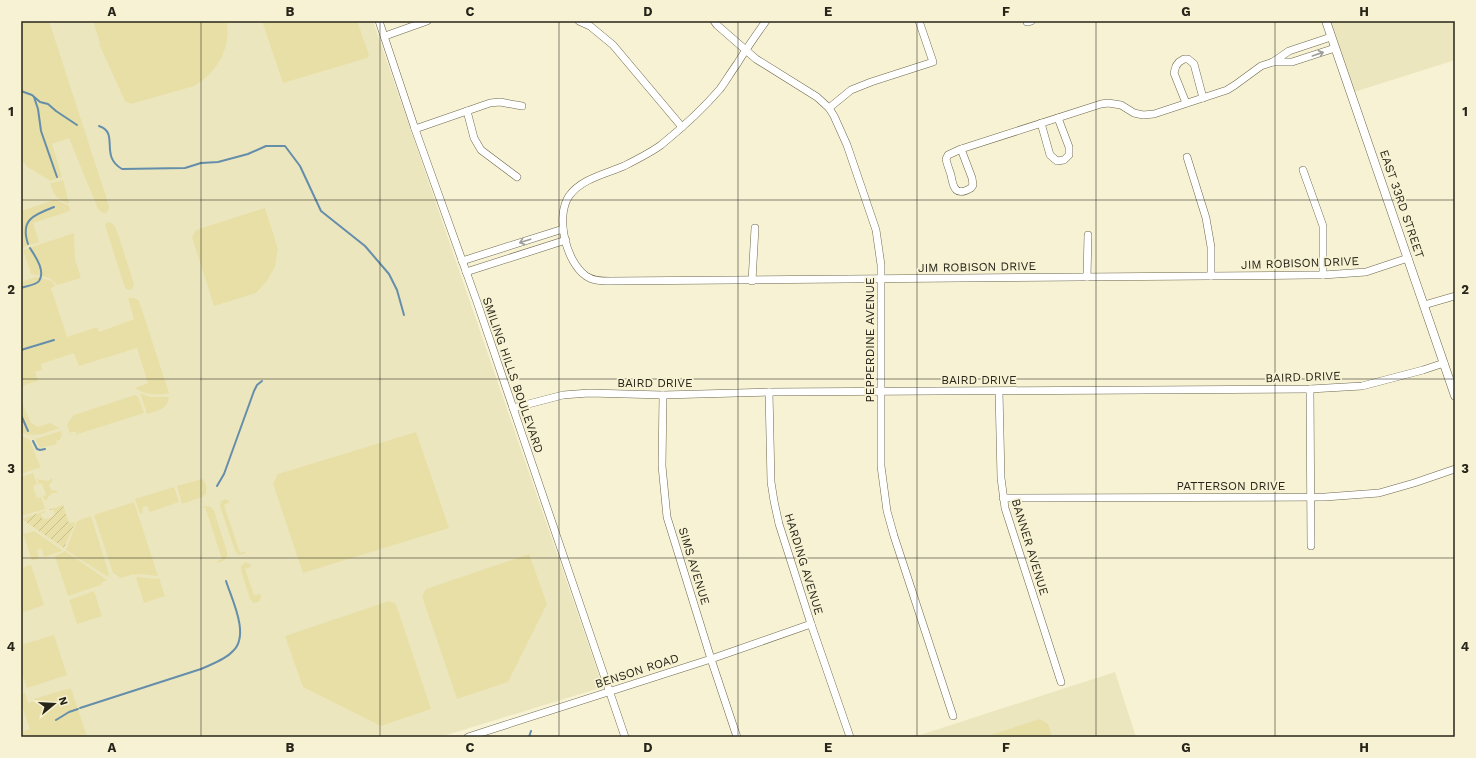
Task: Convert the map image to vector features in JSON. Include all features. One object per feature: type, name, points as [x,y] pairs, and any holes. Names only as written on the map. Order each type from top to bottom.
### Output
[{"type":"street","name":"SMILING HILLS BOULEVARD","points":[[379,21],[414,129],[466,272],[625,737]]},
{"type":"street","points":[[385,36],[427,21]]},
{"type":"street","points":[[579,21],[590,26],[613,45],[682,127]]},
{"type":"street","name":"PEPPERDINE AVENUE","points":[[714,21],[746,51],[777,73],[809,91],[828,108],[838,124],[847,145],[876,230],[881,265],[882,466],[883,488],[887,511],[896,544],[953,716]]},
{"type":"street","points":[[462,261],[562,229],[562,213],[564,205],[574,190],[586,182],[625,165],[659,146],[702,110],[721,87],[766,21]]},
{"type":"street","points":[[828,108],[851,90],[933,62],[919,21]]},
{"type":"street","name":"EAST 33RD STREET","points":[[1326,21],[1455,396]]},
{"type":"street","points":[[961,149],[973,182],[971,188],[964,192],[955,189],[946,159],[948,155],[961,149],[1101,104],[1108,103],[1121,105],[1134,113],[1143,115],[1154,114],[1227,90],[1261,66],[1273,62],[1293,50],[1331,37]]},
{"type":"street","points":[[1273,62],[1297,61],[1335,48]]},
{"type":"street","points":[[1293,50],[1297,61]]},
{"type":"street","points":[[1186,103],[1174,73],[1176,66],[1184,59],[1188,59],[1194,64],[1203,98]]},
{"type":"street","points":[[414,129],[496,102],[522,106]]},
{"type":"street","points":[[466,111],[474,138],[481,150],[517,178]]},
{"type":"street","points":[[1041,123],[1050,155],[1057,161],[1064,160],[1069,156],[1069,147],[1058,118]]},
{"type":"street","points":[[1187,157],[1206,218],[1211,247],[1211,276]]},
{"type":"street","points":[[1303,170],[1323,226],[1323,276]]},
{"type":"street","points":[[752,281],[754,228]]},
{"type":"street","name":"JIM ROBISON DRIVE","points":[[562,229],[578,268],[586,276],[598,280],[752,281],[1323,276],[1366,272],[1408,258]]},
{"type":"street","points":[[1087,277],[1088,235]]},
{"type":"street","points":[[466,272],[566,240]]},
{"type":"street","points":[[1424,305],[1455,296]]},
{"type":"street","name":"BAIRD DRIVE","points":[[513,408],[563,395],[589,393],[663,395],[769,392],[1310,389],[1362,386],[1444,363]]},
{"type":"street","points":[[1310,389],[1311,546]]},
{"type":"street","name":"BANNER AVENUE","points":[[999,391],[1001,478],[1003,498],[1007,516],[1061,682]]},
{"type":"street","name":"HARDING AVENUE","points":[[769,392],[770,475],[779,524],[811,624],[850,737]]},
{"type":"street","name":"SIMS AVENUE","points":[[663,395],[662,466],[667,517],[737,737]]},
{"type":"street","name":"PATTERSON DRIVE","points":[[1003,498],[1366,495],[1379,493],[1414,483],[1455,469]]},
{"type":"street","name":"BENSON ROAD","points":[[468,737],[711,659],[811,624]]},
{"type":"shaded area","points":[[21,21],[373,21],[603,687],[440,737],[21,737]]},
{"type":"shaded area","points":[[21,21],[49,21],[109,206],[106,213],[103,213],[98,209],[69,138],[52,144],[62,177],[51,181],[27,167],[25,163],[24,164],[21,155]]},
{"type":"shaded area","points":[[93,21],[227,21],[227,41],[221,59],[216,67],[194,86],[131,104],[125,101],[99,44],[100,43]]},
{"type":"shaded area","points":[[262,21],[357,21],[369,55],[367,58],[283,83]]},
{"type":"shaded area","points":[[1326,21],[1455,21],[1455,60],[1351,93]]},
{"type":"shaded area","points":[[63,180],[69,204],[56,196],[50,183]]},
{"type":"shaded area","points":[[54,200],[69,206],[70,211],[33,223],[39,242],[21,248],[21,211]]},
{"type":"shaded area","points":[[265,208],[278,249],[275,266],[267,281],[256,293],[214,306],[192,237],[196,230]]},
{"type":"shaded area","points":[[108,222],[112,223],[116,228],[134,284],[132,289],[128,290],[125,288],[105,225]]},
{"type":"shaded area","points":[[74,233],[75,260],[81,278],[57,285],[49,278],[31,274],[23,250]]},
{"type":"shaded area","points":[[36,277],[52,281],[55,286],[51,288],[67,337],[97,327],[99,332],[134,319],[128,298],[138,300],[169,393],[151,394],[135,388],[148,383],[137,348],[79,366],[74,353],[41,364],[42,370],[35,372],[38,381],[21,386],[21,282]]},
{"type":"shaded area","points":[[140,393],[150,397],[169,397],[167,404],[164,407],[147,414]]},
{"type":"shaded area","points":[[135,395],[138,397],[144,413],[75,435],[77,432],[71,432],[70,434],[67,424],[74,415]]},
{"type":"shaded area","points":[[21,401],[31,423],[38,427],[50,423],[59,428],[40,434],[32,435],[21,433]]},
{"type":"shaded area","points":[[61,431],[62,436],[60,440],[56,441],[57,444],[40,448],[35,439]]},
{"type":"shaded area","points":[[416,432],[449,528],[303,573],[273,484],[278,474]]},
{"type":"shaded area","points":[[21,436],[29,439],[41,467],[21,474]]},
{"type":"shaded area","points":[[33,473],[37,484],[33,486],[37,498],[41,497],[45,509],[21,516],[21,477]]},
{"type":"shaded area","points":[[52,478],[52,482],[49,485],[51,490],[57,491],[57,493],[52,493],[45,501],[43,496],[46,495],[42,483],[39,484],[37,479],[48,481]]},
{"type":"shaded area","points":[[202,479],[206,486],[206,494],[202,497],[182,504],[177,486]]},
{"type":"shaded area","points":[[174,487],[179,502],[150,512],[148,507],[145,506],[142,508],[143,512],[140,514],[135,499]]},
{"type":"shaded area","points":[[226,499],[230,502],[224,505],[240,553],[246,551],[244,554],[239,555],[235,551],[220,506],[221,501]]},
{"type":"shaded area","points":[[134,502],[158,576],[134,574],[121,578],[113,573],[94,515]]},
{"type":"shaded area","points":[[63,505],[69,523],[75,522],[64,548],[23,520],[24,518],[45,511],[45,513],[41,513],[43,519],[50,518],[55,513],[53,510],[48,510]]},
{"type":"shaded area","points":[[205,506],[211,507],[214,511],[227,552],[225,559],[218,563],[217,561],[222,559],[205,507],[199,508]]},
{"type":"shaded area","points":[[91,516],[109,574],[108,577],[66,550],[77,521]]},
{"type":"shaded area","points":[[34,531],[62,551],[44,557],[42,549],[37,550],[39,558],[32,561],[23,534]]},
{"type":"shaded area","points":[[65,551],[107,580],[102,582],[101,585],[68,596],[55,556]]},
{"type":"shaded area","points":[[529,554],[547,604],[508,682],[457,699],[422,596],[426,589]]},
{"type":"shaded area","points":[[246,562],[250,564],[251,567],[245,569],[254,595],[260,594],[261,597],[259,602],[253,603],[250,599],[241,570],[241,566]]},
{"type":"shaded area","points":[[31,565],[44,605],[21,613],[21,568]]},
{"type":"shaded area","points":[[136,578],[159,578],[165,596],[144,603]]},
{"type":"shaded area","points":[[94,591],[102,616],[77,624],[69,600]]},
{"type":"shaded area","points":[[389,601],[396,604],[431,709],[381,726],[303,687],[285,636]]},
{"type":"shaded area","points":[[54,635],[67,675],[27,688],[21,671],[21,645]]},
{"type":"shaded area","points":[[1115,672],[1136,737],[914,737]]},
{"type":"shaded area","points":[[71,688],[87,737],[21,737],[21,732],[30,729],[23,709],[21,710],[21,694],[25,693],[28,703],[34,701],[34,699]]},
{"type":"shaded area","points":[[1040,719],[1048,724],[1052,737],[985,737]]},
{"type":"waterway","points":[[21,91],[32,95],[40,102],[48,104],[77,125]]},
{"type":"waterway","points":[[34,97],[38,109],[41,131],[57,177]]},
{"type":"waterway","points":[[99,126],[105,129],[108,134],[112,158],[115,164],[122,169],[185,168],[201,163],[218,162],[248,154],[266,146],[285,146],[300,166],[321,211],[365,246],[389,274],[397,290],[404,315]]},
{"type":"waterway","points":[[28,244],[26,236],[27,224],[34,216],[54,207]]},
{"type":"waterway","points":[[21,288],[36,284],[41,277],[41,268],[30,248]]},
{"type":"waterway","points":[[21,350],[54,340]]},
{"type":"waterway","points":[[217,486],[224,474],[254,391],[257,385],[262,381]]},
{"type":"waterway","points":[[21,415],[28,431]]},
{"type":"waterway","points":[[33,441],[37,449],[45,449]]},
{"type":"waterway","points":[[80,708],[201,669],[218,662],[230,654],[238,644],[240,627],[226,581]]},
{"type":"waterway","points":[[56,720],[69,712],[78,709]]},
{"type":"waterway","points":[[529,737],[531,731]]}]
